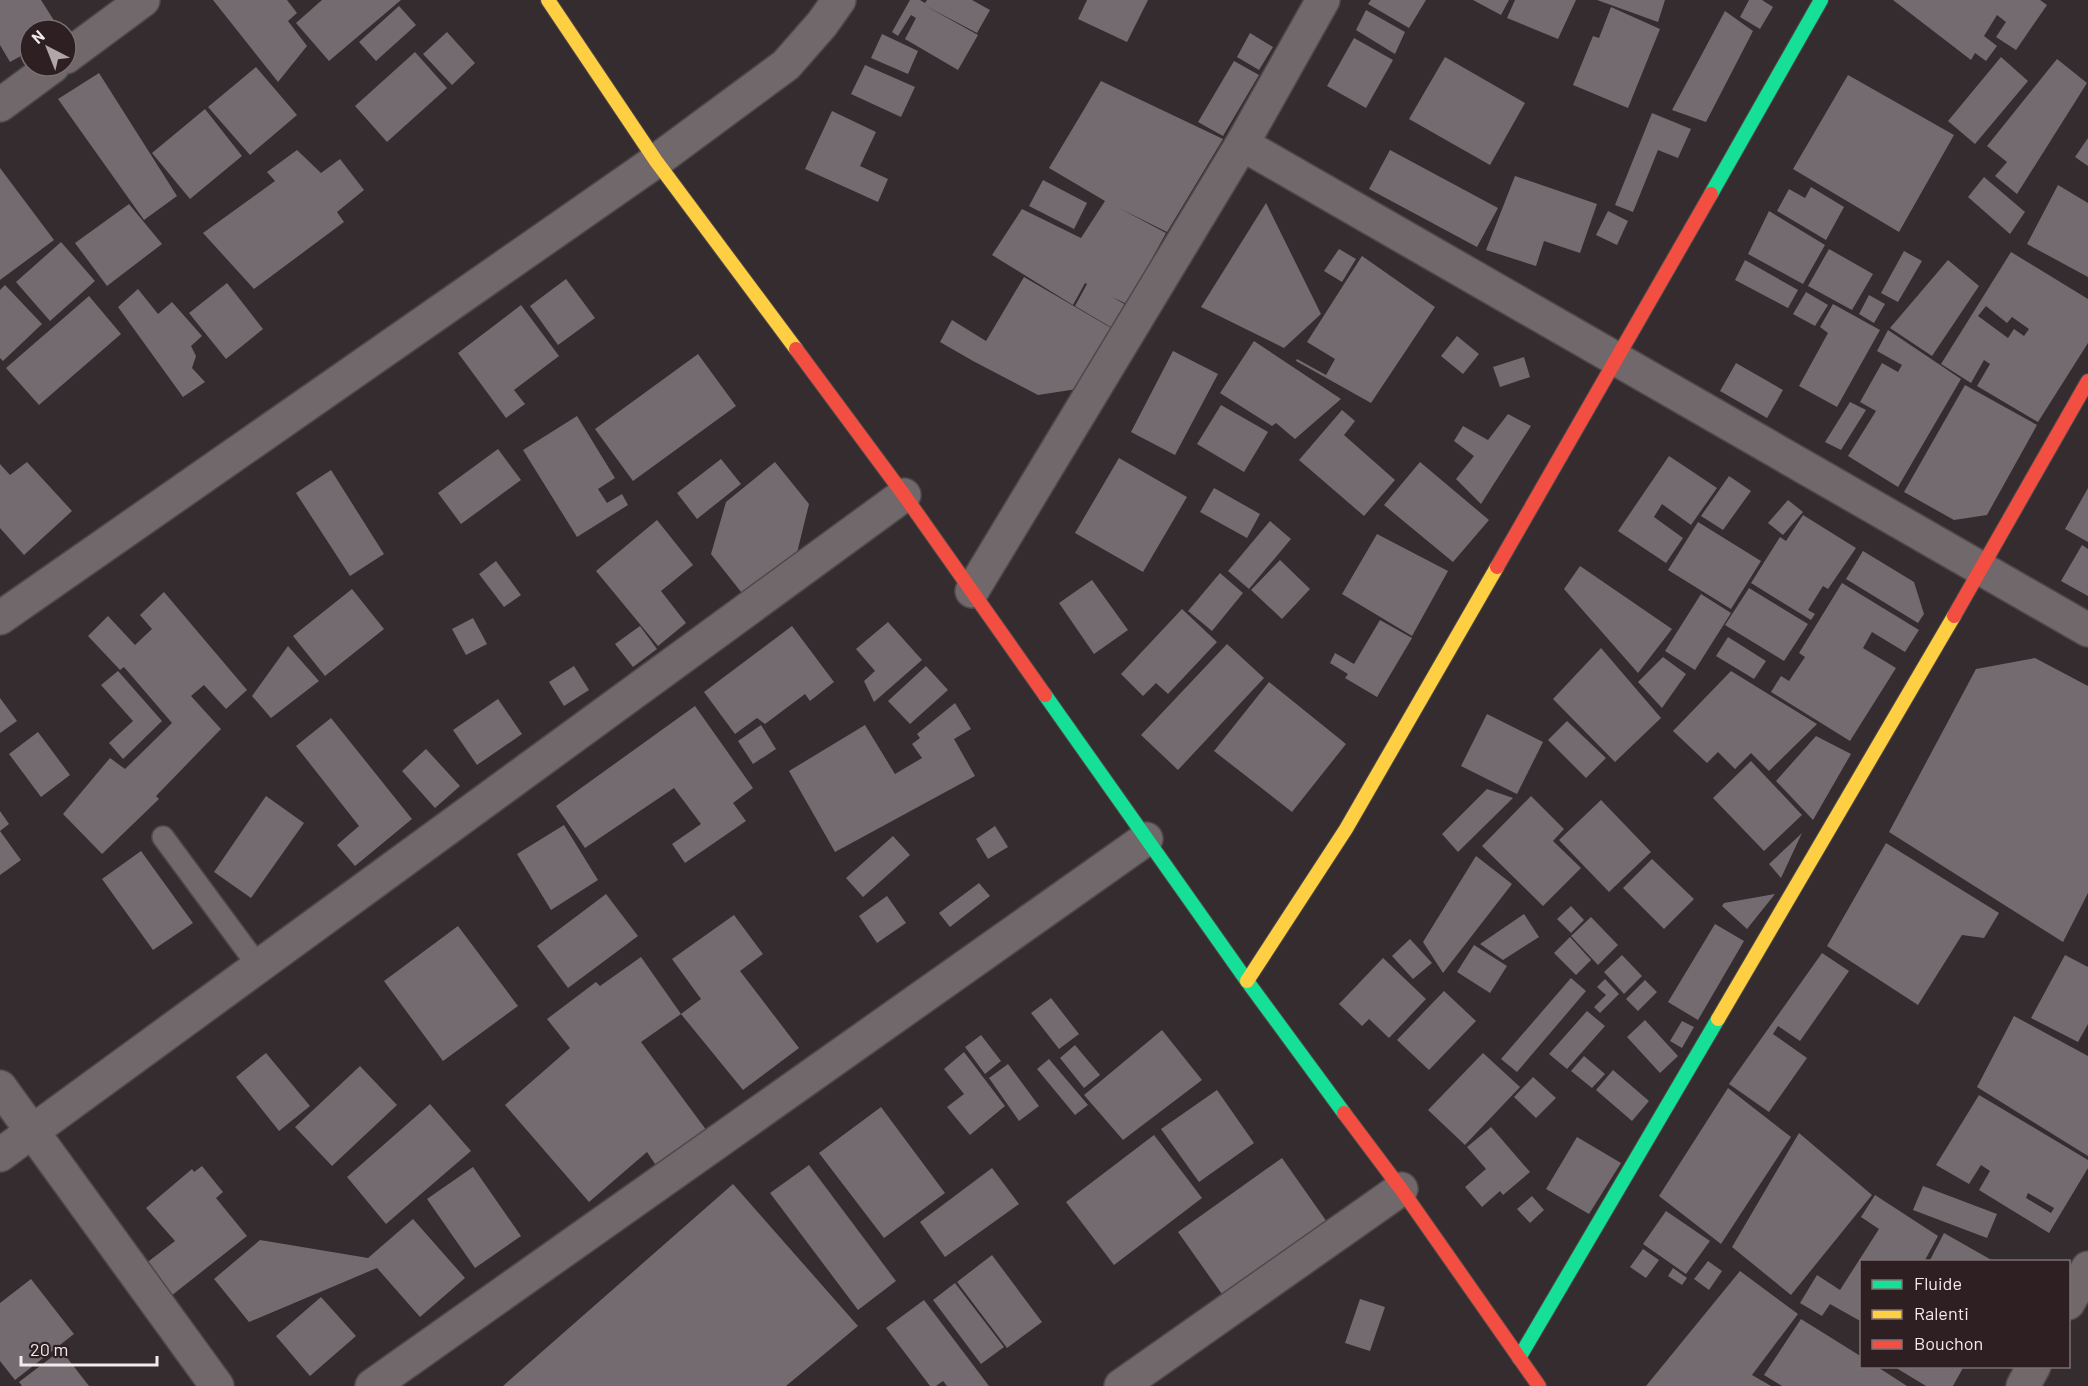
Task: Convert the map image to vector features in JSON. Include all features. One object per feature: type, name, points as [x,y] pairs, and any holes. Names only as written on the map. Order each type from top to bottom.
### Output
[{"type":"street","points":[[78,48],[144,0]]},
{"type":"street","points":[[548,0],[656,161],[904,495],[1247,981],[1401,1189],[1539,1386]]},
{"type":"street","points":[[0,618],[656,161],[786,65],[822,24],[839,0]]},
{"type":"street","points":[[972,591],[1242,144],[1323,0]]},
{"type":"street","points":[[1247,981],[1346,829],[1617,360],[1821,0]]},
{"type":"street","points":[[0,105],[37,78]]},
{"type":"street","points":[[1242,144],[2088,630]]},
{"type":"street","points":[[1519,1358],[1982,570],[2088,381]]},
{"type":"street","points":[[0,1155],[904,495]]},
{"type":"street","points":[[372,1386],[1146,839]]},
{"type":"street","points":[[0,1087],[217,1386]]},
{"type":"street","points":[[1121,1386],[1401,1189]]},
{"type":"street","points":[[2070,1300],[2088,1268]]},
{"type":"street","points":[[2023,1386],[2033,1368]]},
{"type":"lane","points":[[163,837],[259,967]]},
{"type":"building","points":[[0,0],[41,0],[52,18],[18,18],[18,58],[10,62],[0,45]]},
{"type":"building","points":[[213,0],[287,0],[297,13],[288,21],[307,46],[278,82]]},
{"type":"building","points":[[322,0],[401,0],[329,61],[296,23]]},
{"type":"building","points":[[910,0],[920,0],[925,3],[927,0],[972,0],[990,10],[977,33],[924,5],[978,35],[958,70],[905,39],[916,18],[911,15],[898,36],[892,32]]},
{"type":"building","points":[[1087,0],[1148,0],[1127,42],[1078,19]]},
{"type":"building","points":[[1371,0],[1426,0],[1409,28],[1368,4]]},
{"type":"building","points":[[1473,0],[1509,0],[1501,15]]},
{"type":"building","points":[[1515,0],[1576,0],[1558,39],[1507,18]]},
{"type":"building","points":[[1597,0],[1665,0],[1658,22]]},
{"type":"building","points":[[1749,0],[1762,0],[1773,7],[1760,29],[1740,17]]},
{"type":"building","points":[[1893,0],[2040,0],[2047,5],[2016,50],[1996,37],[2006,22],[1997,15],[1984,36],[1997,46],[1986,61],[1975,53],[1971,60]]},
{"type":"building","points":[[399,6],[416,25],[376,61],[359,42]]},
{"type":"building","points":[[1611,7],[1660,29],[1628,108],[1573,85],[1593,36],[1599,38]]},
{"type":"building","points":[[1366,10],[1405,32],[1395,54],[1356,30]]},
{"type":"building","points":[[1725,11],[1753,31],[1706,122],[1672,110]]},
{"type":"building","points":[[447,32],[475,63],[452,85],[423,54]]},
{"type":"building","points":[[1250,33],[1273,47],[1259,70],[1237,57]]},
{"type":"building","points":[[882,34],[918,51],[908,74],[871,58]]},
{"type":"building","points":[[1354,38],[1393,60],[1366,108],[1327,86]]},
{"type":"building","points":[[415,52],[447,88],[387,142],[355,106]]},
{"type":"building","points":[[1445,57],[1525,103],[1490,165],[1409,119]]},
{"type":"building","points":[[2001,57],[2028,81],[1975,144],[1948,121]]},
{"type":"building","points":[[2057,59],[2087,83],[2017,194],[1995,176],[2007,162],[1987,146]]},
{"type":"building","points":[[1234,61],[1259,75],[1223,136],[1198,122]]},
{"type":"building","points":[[865,65],[915,87],[901,117],[851,94]]},
{"type":"building","points":[[256,67],[297,115],[250,155],[208,107]]},
{"type":"building","points":[[99,73],[177,196],[144,220],[58,99]]},
{"type":"building","points":[[1848,75],[1954,135],[1899,232],[1793,169]]},
{"type":"building","points":[[1101,81],[1223,139],[1167,232],[1119,208],[1166,233],[1127,304],[1112,297],[1128,306],[1114,329],[1075,306],[1087,284],[1085,283],[1073,305],[992,255],[1022,209],[1081,238],[1105,201],[1049,168]]},
{"type":"building","points":[[205,109],[242,156],[190,199],[152,153]]},
{"type":"building","points":[[832,111],[876,132],[860,166],[888,179],[878,202],[805,169]]},
{"type":"building","points":[[1652,113],[1691,129],[1678,158],[1658,150],[1633,212],[1615,205]]},
{"type":"building","points":[[2088,138],[2088,166],[2075,157]]},
{"type":"building","points":[[297,150],[321,173],[340,159],[364,190],[337,212],[344,222],[254,289],[203,233],[275,181],[267,172]]},
{"type":"building","points":[[1390,150],[1498,208],[1477,247],[1369,189]]},
{"type":"building","points":[[0,168],[54,240],[0,280]]},
{"type":"building","points":[[1515,176],[1597,204],[1580,253],[1544,241],[1536,266],[1486,250]]},
{"type":"building","points":[[1984,177],[2025,212],[2010,234],[1968,197]]},
{"type":"building","points":[[1043,180],[1087,203],[1074,229],[1029,206]]},
{"type":"building","points":[[2058,185],[2088,203],[2088,277],[2027,244]]},
{"type":"building","points":[[1811,187],[1844,207],[1826,240],[1777,211],[1789,189],[1805,198]]},
{"type":"building","points":[[1266,203],[1321,314],[1284,348],[1201,307]]},
{"type":"building","points":[[129,204],[162,244],[107,286],[75,243]]},
{"type":"building","points":[[1608,211],[1628,221],[1617,245],[1596,235]]},
{"type":"building","points":[[1769,211],[1825,245],[1803,284],[1748,254]]},
{"type":"building","points":[[61,242],[95,281],[50,321],[16,282]]},
{"type":"building","points":[[1339,249],[1356,259],[1342,282],[1324,271]]},
{"type":"building","points":[[1829,249],[1873,274],[1852,310],[1808,286]]},
{"type":"building","points":[[1904,251],[1922,261],[1898,302],[1881,293]]},
{"type":"building","points":[[2011,252],[2088,299],[2088,343],[2038,422],[1977,386],[1990,364],[1984,360],[1971,383],[1941,364]],"holes":[[[1986,306],[2007,323],[2012,317],[2029,329],[2024,336],[2014,329],[2008,338],[1978,316]]]},
{"type":"building","points":[[1362,256],[1435,307],[1371,403],[1296,361],[1297,359],[1326,375],[1335,359],[1307,342]]},
{"type":"building","points":[[1745,260],[1798,290],[1788,308],[1735,280]]},
{"type":"building","points":[[1948,260],[1979,286],[1932,356],[1890,328]]},
{"type":"building","points":[[1024,277],[1113,329],[1077,389],[1038,395],[940,342],[952,320],[986,341]]},
{"type":"building","points":[[566,279],[595,318],[558,345],[530,306]]},
{"type":"building","points":[[227,283],[263,329],[226,359],[189,313]]},
{"type":"building","points":[[5,285],[42,324],[3,361],[0,358],[0,290]]},
{"type":"building","points":[[138,289],[158,314],[172,302],[202,336],[191,346],[196,356],[192,368],[205,382],[183,397],[118,307]]},
{"type":"building","points":[[1806,292],[1828,305],[1815,326],[1793,314]]},
{"type":"building","points":[[1869,295],[1885,304],[1874,323],[1859,314]]},
{"type":"building","points":[[89,296],[121,334],[39,405],[6,368]]},
{"type":"building","points":[[1833,304],[1880,330],[1837,407],[1799,386],[1828,333],[1820,327]]},
{"type":"building","points":[[521,305],[559,356],[514,390],[525,404],[506,418],[458,353]]},
{"type":"building","points":[[1888,330],[1961,379],[1898,487],[1848,456],[1876,411],[1860,402],[1882,363],[1898,372],[1902,365],[1877,351]]},
{"type":"building","points":[[1457,336],[1479,354],[1463,374],[1441,356]]},
{"type":"building","points":[[1254,341],[1341,399],[1295,439],[1276,423],[1272,426],[1220,393]]},
{"type":"building","points":[[1173,351],[1218,374],[1175,455],[1131,432]]},
{"type":"building","points":[[698,354],[736,406],[633,481],[595,429]]},
{"type":"building","points":[[1524,357],[1530,377],[1500,387],[1493,367]]},
{"type":"building","points":[[1736,363],[1783,390],[1767,418],[1720,391]]},
{"type":"building","points":[[1965,385],[2037,425],[1987,515],[1954,520],[1904,492]]},
{"type":"building","points":[[1850,402],[1866,410],[1841,450],[1825,442]]},
{"type":"building","points":[[1221,405],[1268,432],[1244,472],[1197,444]]},
{"type":"building","points":[[1342,410],[1355,421],[1344,435],[1395,480],[1364,516],[1299,460]]},
{"type":"building","points":[[1508,414],[1531,426],[1481,504],[1456,479],[1474,456],[1454,441],[1463,426],[1488,440]]},
{"type":"building","points":[[577,416],[615,478],[598,489],[607,503],[622,494],[628,505],[577,537],[523,450]]},
{"type":"building","points":[[498,449],[521,480],[461,524],[438,493]]},
{"type":"building","points":[[1669,456],[1717,488],[1691,525],[1662,504],[1654,517],[1683,538],[1666,563],[1618,531]]},
{"type":"building","points":[[1119,458],[1187,497],[1143,572],[1075,533]]},
{"type":"building","points":[[721,459],[741,484],[697,519],[677,493]]},
{"type":"building","points":[[27,462],[72,511],[24,555],[0,528],[0,464],[10,475]]},
{"type":"building","points":[[775,462],[809,504],[794,565],[749,602],[711,554],[726,502]]},
{"type":"building","points":[[1420,462],[1489,520],[1453,562],[1384,505]]},
{"type":"building","points":[[331,470],[384,554],[350,576],[296,493]]},
{"type":"building","points":[[1729,476],[1751,491],[1723,530],[1701,516]]},
{"type":"building","points":[[1214,488],[1260,514],[1247,538],[1200,512]]},
{"type":"building","points":[[2088,488],[2088,542],[2065,529]]},
{"type":"building","points":[[1788,500],[1803,512],[1783,535],[1768,523]]},
{"type":"building","points":[[1803,515],[1856,548],[1828,589],[1823,586],[1808,610],[1815,614],[1811,620],[1751,583],[1780,537],[1786,541]]},
{"type":"building","points":[[657,520],[693,565],[661,591],[686,623],[658,646],[596,571]]},
{"type":"building","points":[[1270,521],[1291,539],[1249,589],[1228,571]]},
{"type":"building","points":[[1698,522],[1761,561],[1731,609],[1668,570]]},
{"type":"building","points":[[1377,534],[1448,571],[1412,636],[1342,594]]},
{"type":"building","points":[[2082,545],[2088,549],[2088,596],[2061,581]]},
{"type":"building","points":[[1863,551],[1914,582],[1924,614],[1918,623],[1846,579]]},
{"type":"building","points":[[1280,560],[1310,589],[1282,619],[1251,590]]},
{"type":"building","points":[[496,561],[521,595],[504,607],[479,574]]},
{"type":"building","points":[[1580,566],[1672,629],[1638,673],[1564,589]]},
{"type":"building","points":[[1220,573],[1243,593],[1212,631],[1188,611]]},
{"type":"building","points":[[1092,580],[1128,630],[1094,654],[1059,603]]},
{"type":"building","points":[[1842,583],[1919,630],[1905,652],[1872,632],[1863,648],[1896,668],[1850,741],[1771,692],[1781,676],[1789,681],[1805,657],[1799,653]]},
{"type":"building","points":[[1749,588],[1808,624],[1784,661],[1725,625]]},
{"type":"building","points":[[352,589],[384,629],[325,676],[293,636]]},
{"type":"building","points":[[164,592],[247,690],[226,709],[204,685],[191,696],[221,729],[156,796],[159,799],[102,854],[63,814],[110,758],[125,769],[172,723],[124,667],[120,670],[88,636],[108,616],[135,645],[152,629],[140,615]]},
{"type":"building","points":[[1701,594],[1731,613],[1695,670],[1665,651]]},
{"type":"building","points":[[1182,609],[1217,642],[1168,694],[1156,683],[1143,696],[1121,674]]},
{"type":"building","points":[[473,618],[487,644],[466,655],[452,629]]},
{"type":"building","points":[[1380,620],[1412,638],[1377,697],[1345,678],[1348,674],[1330,663],[1335,653],[1354,664]]},
{"type":"building","points":[[888,622],[922,660],[874,702],[864,681],[875,671],[856,649]]},
{"type":"building","points":[[640,626],[657,649],[633,667],[615,644]]},
{"type":"building","points":[[792,626],[834,682],[810,701],[805,694],[765,724],[757,718],[735,734],[704,692]]},
{"type":"building","points":[[1728,637],[1766,661],[1754,679],[1716,656]]},
{"type":"building","points":[[1227,644],[1264,678],[1178,770],[1141,735]]},
{"type":"building","points":[[288,646],[319,681],[271,718],[252,696]]},
{"type":"building","points":[[1601,648],[1661,718],[1615,762],[1553,699]]},
{"type":"building","points":[[1663,657],[1686,674],[1662,708],[1638,682]]},
{"type":"building","points":[[2035,658],[2088,686],[2088,893],[2063,942],[1889,832],[1976,669]]},
{"type":"building","points":[[574,666],[589,690],[564,706],[549,682]]},
{"type":"building","points":[[926,666],[948,690],[910,724],[888,701]]},
{"type":"building","points":[[118,671],[162,721],[123,759],[109,743],[133,721],[101,685]]},
{"type":"building","points":[[1731,671],[1817,724],[1769,771],[1751,753],[1735,769],[1718,752],[1707,763],[1673,731]]},
{"type":"building","points":[[1269,682],[1346,744],[1292,812],[1214,751]]},
{"type":"building","points":[[0,698],[17,721],[0,733]]},
{"type":"building","points":[[498,699],[522,734],[477,765],[453,730]]},
{"type":"building","points":[[955,703],[971,729],[954,739],[975,776],[835,852],[789,771],[865,725],[895,774],[922,758],[912,744],[920,738],[917,734]]},
{"type":"building","points":[[695,706],[753,788],[733,803],[746,821],[685,863],[672,844],[701,824],[674,788],[585,848],[556,806]]},
{"type":"building","points":[[1487,714],[1543,742],[1517,794],[1461,766]]},
{"type":"building","points":[[331,718],[412,819],[355,866],[337,845],[359,826],[296,746]]},
{"type":"building","points":[[1567,721],[1606,758],[1586,778],[1548,740]]},
{"type":"building","points":[[761,725],[776,749],[753,764],[738,741]]},
{"type":"building","points":[[38,732],[70,775],[41,797],[9,754]]},
{"type":"building","points":[[1816,736],[1851,754],[1813,820],[1776,781]]},
{"type":"building","points":[[426,749],[460,786],[435,808],[402,771]]},
{"type":"building","points":[[1751,761],[1802,815],[1764,851],[1713,798]]},
{"type":"building","points":[[1487,789],[1513,798],[1458,852],[1442,834]]},
{"type":"building","points":[[266,796],[304,823],[251,898],[214,872]]},
{"type":"building","points":[[1531,796],[1564,829],[1553,841],[1581,868],[1543,906],[1482,846]]},
{"type":"building","points":[[1601,800],[1651,852],[1609,892],[1559,840]]},
{"type":"building","points":[[0,811],[9,824],[0,831]]},
{"type":"building","points":[[564,825],[598,880],[551,910],[517,854]]},
{"type":"building","points":[[995,826],[1008,847],[988,859],[976,839]]},
{"type":"building","points":[[0,831],[21,860],[0,875]]},
{"type":"building","points":[[1802,833],[1781,878],[1769,864]]},
{"type":"building","points":[[893,836],[910,855],[863,897],[846,878]]},
{"type":"building","points":[[1886,843],[1999,913],[1984,938],[1962,935],[1918,1005],[1827,946]]},
{"type":"building","points":[[141,851],[193,923],[153,950],[102,879]]},
{"type":"building","points":[[1476,856],[1512,884],[1443,973],[1423,942]]},
{"type":"building","points":[[1652,859],[1694,899],[1664,929],[1623,888]]},
{"type":"building","points":[[979,883],[990,896],[950,927],[939,913]]},
{"type":"building","points":[[606,894],[638,936],[568,988],[537,946]]},
{"type":"building","points":[[1775,894],[1747,929],[1722,906],[1724,903]]},
{"type":"building","points":[[887,896],[906,923],[877,943],[859,916]]},
{"type":"building","points":[[1571,906],[1584,920],[1571,933],[1557,919]]},
{"type":"building","points":[[1524,914],[1539,937],[1503,960],[1480,944]]},
{"type":"building","points":[[734,915],[763,954],[740,971],[799,1048],[743,1090],[681,1014],[701,999],[672,959]]},
{"type":"building","points":[[1591,917],[1618,945],[1598,965],[1571,936]]},
{"type":"building","points":[[1715,924],[1744,941],[1698,1020],[1668,1002]]},
{"type":"building","points":[[458,926],[518,1006],[443,1061],[384,981]]},
{"type":"building","points":[[1570,937],[1591,960],[1576,975],[1554,953]]},
{"type":"building","points":[[1410,939],[1432,963],[1413,979],[1392,956]]},
{"type":"building","points":[[1474,945],[1507,966],[1490,993],[1457,972]]},
{"type":"building","points":[[1822,953],[1849,971],[1800,1041],[1778,1026],[1773,1034],[1807,1058],[1769,1112],[1729,1084]]},
{"type":"building","points":[[1622,955],[1642,976],[1624,994],[1604,972]]},
{"type":"building","points":[[2065,955],[2088,967],[2088,1024],[2078,1042],[2031,1018]]},
{"type":"building","points":[[641,957],[681,1014],[641,1042],[707,1131],[657,1167],[647,1152],[589,1202],[505,1105],[570,1048],[547,1019],[596,982],[600,986]]},
{"type":"building","points":[[1383,958],[1426,999],[1389,1038],[1369,1019],[1362,1026],[1339,1004]]},
{"type":"building","points":[[1571,978],[1586,991],[1517,1072],[1501,1059]]},
{"type":"building","points":[[1605,979],[1619,994],[1600,1013],[1594,1007],[1606,995],[1597,987]]},
{"type":"building","points":[[1645,980],[1657,992],[1638,1011],[1626,999]]},
{"type":"building","points":[[1444,991],[1476,1021],[1429,1070],[1397,1040]]},
{"type":"building","points":[[1051,998],[1079,1034],[1059,1049],[1031,1013]]},
{"type":"building","points":[[1587,1011],[1605,1026],[1567,1069],[1549,1054]]},
{"type":"building","points":[[2014,1016],[2088,1056],[2088,1156],[1977,1087]]},
{"type":"building","points":[[1645,1020],[1678,1056],[1660,1073],[1627,1037]]},
{"type":"building","points":[[1682,1021],[1694,1027],[1682,1048],[1670,1041]]},
{"type":"building","points":[[1162,1030],[1202,1080],[1123,1140],[1084,1095]]},
{"type":"building","points":[[981,1035],[1001,1061],[985,1074],[965,1047]]},
{"type":"building","points":[[1075,1045],[1100,1075],[1084,1088],[1060,1058]]},
{"type":"building","points":[[964,1052],[1005,1106],[970,1135],[947,1107],[964,1094],[944,1069]]},
{"type":"building","points":[[266,1053],[310,1106],[279,1131],[236,1077]]},
{"type":"building","points":[[1483,1053],[1520,1087],[1465,1145],[1428,1110]]},
{"type":"building","points":[[1584,1056],[1605,1074],[1592,1088],[1571,1071]]},
{"type":"building","points":[[1049,1059],[1088,1105],[1075,1115],[1037,1069]]},
{"type":"building","points":[[1008,1064],[1039,1106],[1019,1121],[989,1078]]},
{"type":"building","points":[[360,1066],[397,1105],[332,1166],[295,1127]]},
{"type":"building","points":[[1613,1070],[1649,1101],[1632,1121],[1596,1090]]},
{"type":"building","points":[[1533,1077],[1556,1098],[1536,1118],[1514,1097]]},
{"type":"building","points":[[1728,1088],[1791,1137],[1721,1244],[1659,1196]]},
{"type":"building","points":[[1217,1090],[1254,1143],[1199,1182],[1161,1129]]},
{"type":"building","points":[[1979,1095],[2088,1160],[2088,1168],[2049,1233],[1979,1190],[1990,1171],[1981,1165],[1969,1184],[1936,1165]],"holes":[[[2028,1193],[2054,1208],[2051,1213],[2026,1198]]]},
{"type":"building","points":[[430,1104],[471,1151],[386,1224],[347,1177]]},
{"type":"building","points":[[881,1107],[945,1193],[884,1238],[819,1153]]},
{"type":"building","points":[[1491,1127],[1530,1172],[1503,1195],[1500,1191],[1482,1207],[1465,1187],[1486,1169],[1467,1147]]},
{"type":"building","points":[[1799,1133],[1872,1195],[1791,1295],[1732,1247]]},
{"type":"building","points":[[1154,1135],[1202,1198],[1114,1265],[1066,1202]]},
{"type":"building","points":[[1577,1137],[1621,1163],[1589,1214],[1546,1189]]},
{"type":"building","points":[[1282,1158],[1327,1222],[1224,1297],[1178,1232]]},
{"type":"building","points":[[809,1165],[896,1281],[858,1310],[770,1193]]},
{"type":"building","points":[[202,1166],[223,1192],[216,1198],[247,1236],[171,1296],[145,1264],[175,1241],[146,1208],[192,1169],[194,1172]]},
{"type":"building","points":[[473,1167],[521,1236],[475,1268],[427,1199]]},
{"type":"building","points":[[992,1168],[1019,1204],[945,1257],[920,1222]]},
{"type":"building","points":[[733,1184],[858,1326],[786,1386],[503,1386]]},
{"type":"building","points":[[1923,1186],[1997,1214],[1987,1238],[1913,1210]]},
{"type":"building","points":[[1875,1195],[1938,1236],[1925,1260],[1860,1260],[1860,1321],[1830,1304],[1822,1316],[1800,1303],[1817,1275],[1840,1290],[1879,1229],[1861,1217]]},
{"type":"building","points":[[1532,1196],[1544,1210],[1530,1223],[1517,1209]]},
{"type":"building","points":[[1666,1211],[1710,1241],[1686,1274],[1643,1244]]},
{"type":"building","points":[[413,1219],[465,1278],[420,1317],[377,1268],[249,1322],[214,1279],[260,1240],[368,1258]]},
{"type":"building","points":[[1944,1233],[1991,1260],[1930,1260]]},
{"type":"building","points":[[1643,1249],[1659,1260],[1646,1278],[1630,1267]]},
{"type":"building","points":[[992,1255],[1042,1322],[1007,1348],[957,1282]]},
{"type":"building","points":[[1708,1261],[1722,1271],[1709,1290],[1694,1279]]},
{"type":"building","points":[[1673,1268],[1687,1278],[1682,1285],[1668,1276]]},
{"type":"building","points":[[1740,1271],[1798,1314],[1752,1375],[1771,1386],[1646,1386]]},
{"type":"building","points":[[31,1279],[74,1334],[15,1380],[0,1361],[0,1303]]},
{"type":"building","points":[[955,1283],[1004,1347],[981,1364],[933,1300]]},
{"type":"building","points":[[321,1297],[356,1336],[310,1376],[276,1336]]},
{"type":"building","points":[[1360,1299],[1385,1307],[1370,1351],[1345,1343]]},
{"type":"building","points":[[924,1300],[989,1386],[947,1386],[943,1381],[936,1386],[930,1386],[886,1328]]},
{"type":"building","points":[[1801,1319],[1860,1356],[1860,1368],[1879,1368],[1907,1386],[1782,1386],[1764,1375]]},
{"type":"building","points":[[61,1350],[89,1386],[22,1386],[19,1382]]},
{"type":"building","points":[[1896,1368],[1963,1368],[1953,1386],[1926,1386]]},
{"type":"traffic: fast","points":[[1711,194],[1821,0]]},
{"type":"traffic: fast","points":[[1045,695],[1247,981],[1344,1113]]},
{"type":"traffic: fast","points":[[1519,1358],[1718,1019]]},
{"type":"traffic: slow","points":[[548,0],[656,161],[796,349]]},
{"type":"traffic: slow","points":[[1247,981],[1346,829],[1497,567]]},
{"type":"traffic: slow","points":[[1718,1019],[1954,616]]},
{"type":"traffic: jam","points":[[1497,567],[1711,194]]},
{"type":"traffic: jam","points":[[796,349],[904,495],[1045,695]]},
{"type":"traffic: jam","points":[[1954,616],[2088,381]]},
{"type":"traffic: jam","points":[[1344,1113],[1401,1189],[1539,1386]]}]
